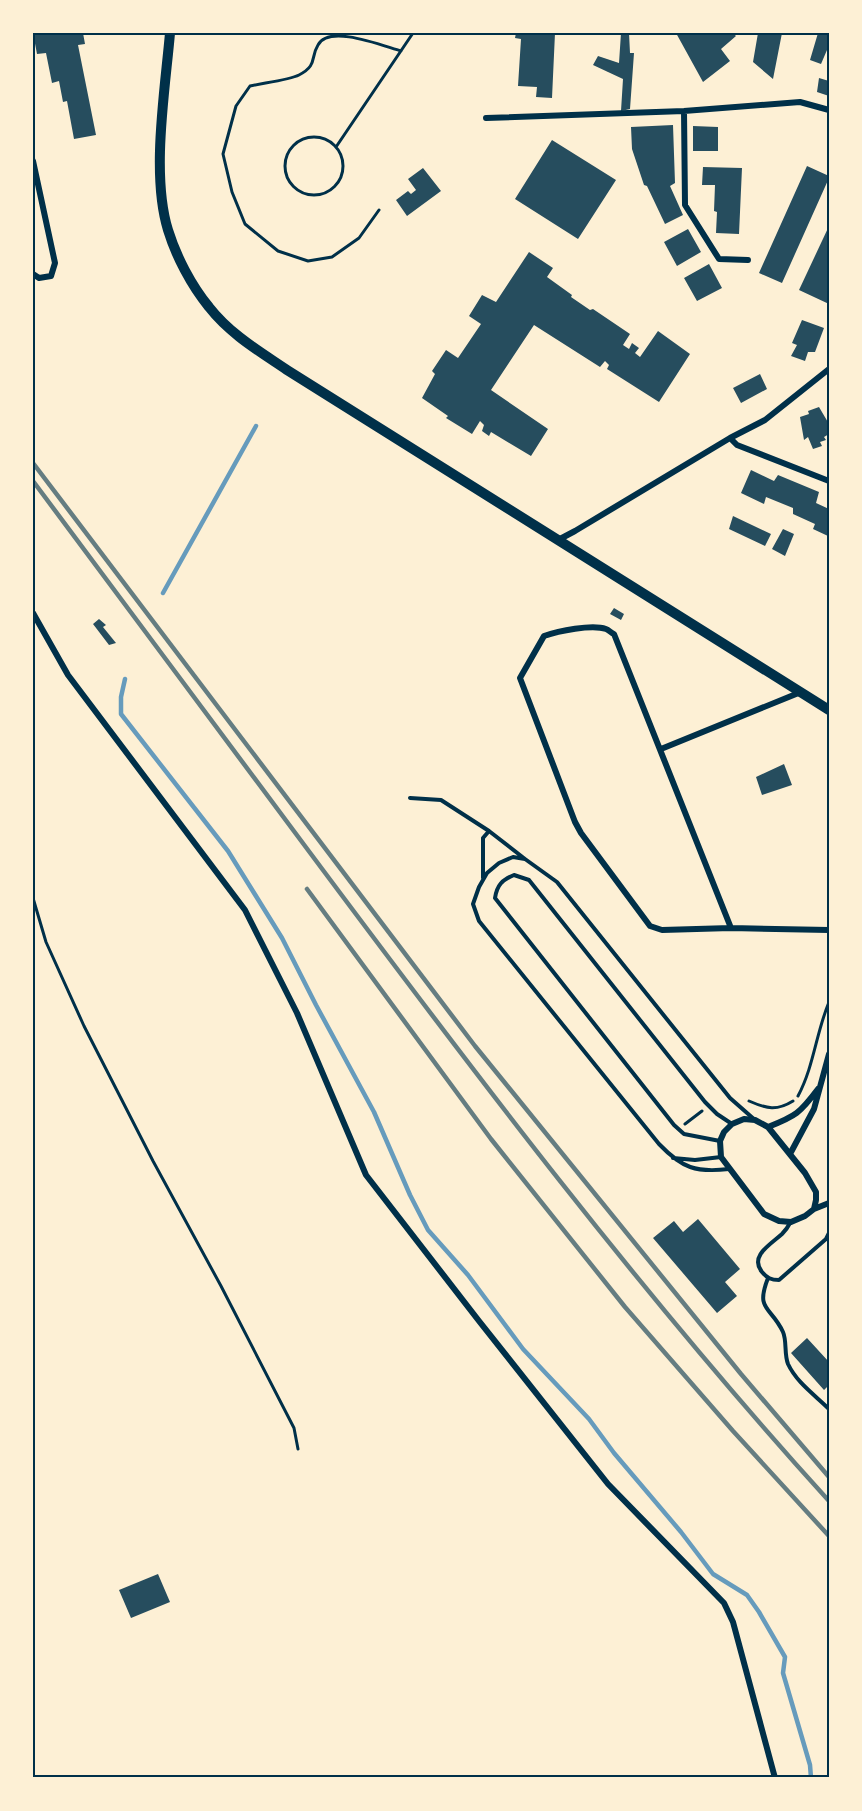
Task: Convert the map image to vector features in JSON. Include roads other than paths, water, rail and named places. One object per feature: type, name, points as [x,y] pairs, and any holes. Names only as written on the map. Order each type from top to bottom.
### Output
[{"type":"main road","points":[[170,33],[161,141],[162,198],[168,229],[176,248],[189,277],[209,307],[246,343],[829,710]]},
{"type":"street","points":[[486,118],[684,111],[800,102],[829,110]]},
{"type":"street","points":[[684,111],[685,205],[719,260],[747,260]]},
{"type":"street","points":[[33,161],[55,263],[51,276],[39,278],[33,274]]},
{"type":"street","points":[[558,540],[730,438],[765,420],[829,369]]},
{"type":"street","points":[[730,438],[737,445],[829,481]]},
{"type":"street","points":[[33,613],[68,675],[244,910],[297,1013],[366,1175],[608,1484],[723,1603],[733,1622],[775,1778]]},
{"type":"street","points":[[731,928],[614,634],[606,629],[588,627],[544,636],[520,678],[581,833],[650,926],[662,930],[731,928],[829,930]]},
{"type":"street","points":[[661,749],[801,692]]},
{"type":"street","points":[[790,1154],[808,1121],[829,1054]]},
{"type":"street","points":[[768,1127],[789,1119],[801,1111],[820,1086]]},
{"type":"street","points":[[814,1209],[816,1192],[806,1173],[768,1127],[755,1120],[744,1119],[732,1124],[724,1132],[720,1142],[721,1157],[764,1214],[779,1221],[791,1222],[829,1203]]},
{"type":"lane","points":[[410,798],[441,800],[489,831],[557,882],[730,1098],[755,1120]]},
{"type":"lane","points":[[483,880],[483,838],[489,831]]},
{"type":"lane","points":[[525,859],[513,857],[500,862],[487,873],[473,904],[479,921],[672,1158],[687,1167],[713,1171],[729,1169]]},
{"type":"lane","points":[[720,1142],[684,1134],[678,1129],[495,898],[497,887],[503,880],[514,875],[529,880],[709,1106],[732,1124]]},
{"type":"lane","points":[[672,1158],[695,1160],[721,1157]]},
{"type":"lane","points":[[791,1222],[785,1232],[761,1252],[758,1261],[759,1268],[768,1278],[779,1280],[829,1233]]},
{"type":"lane","points":[[768,1278],[762,1294],[766,1308],[785,1335],[787,1363],[804,1387],[829,1409]]},
{"type":"waterway","points":[[163,593],[256,426]]},
{"type":"waterway","points":[[125,679],[121,697],[121,714],[228,851],[282,938],[374,1112],[410,1195],[428,1230],[468,1275],[523,1349],[589,1419],[713,1574],[747,1595],[759,1612],[785,1657],[783,1673],[810,1765],[811,1778]]},
{"type":"railway","points":[[33,463],[475,1046],[741,1374],[829,1477]]},
{"type":"railway","points":[[33,481],[368,930],[559,1180],[691,1343],[829,1501]]},
{"type":"railway","points":[[307,889],[491,1139],[625,1307],[733,1431],[829,1536]]}]
